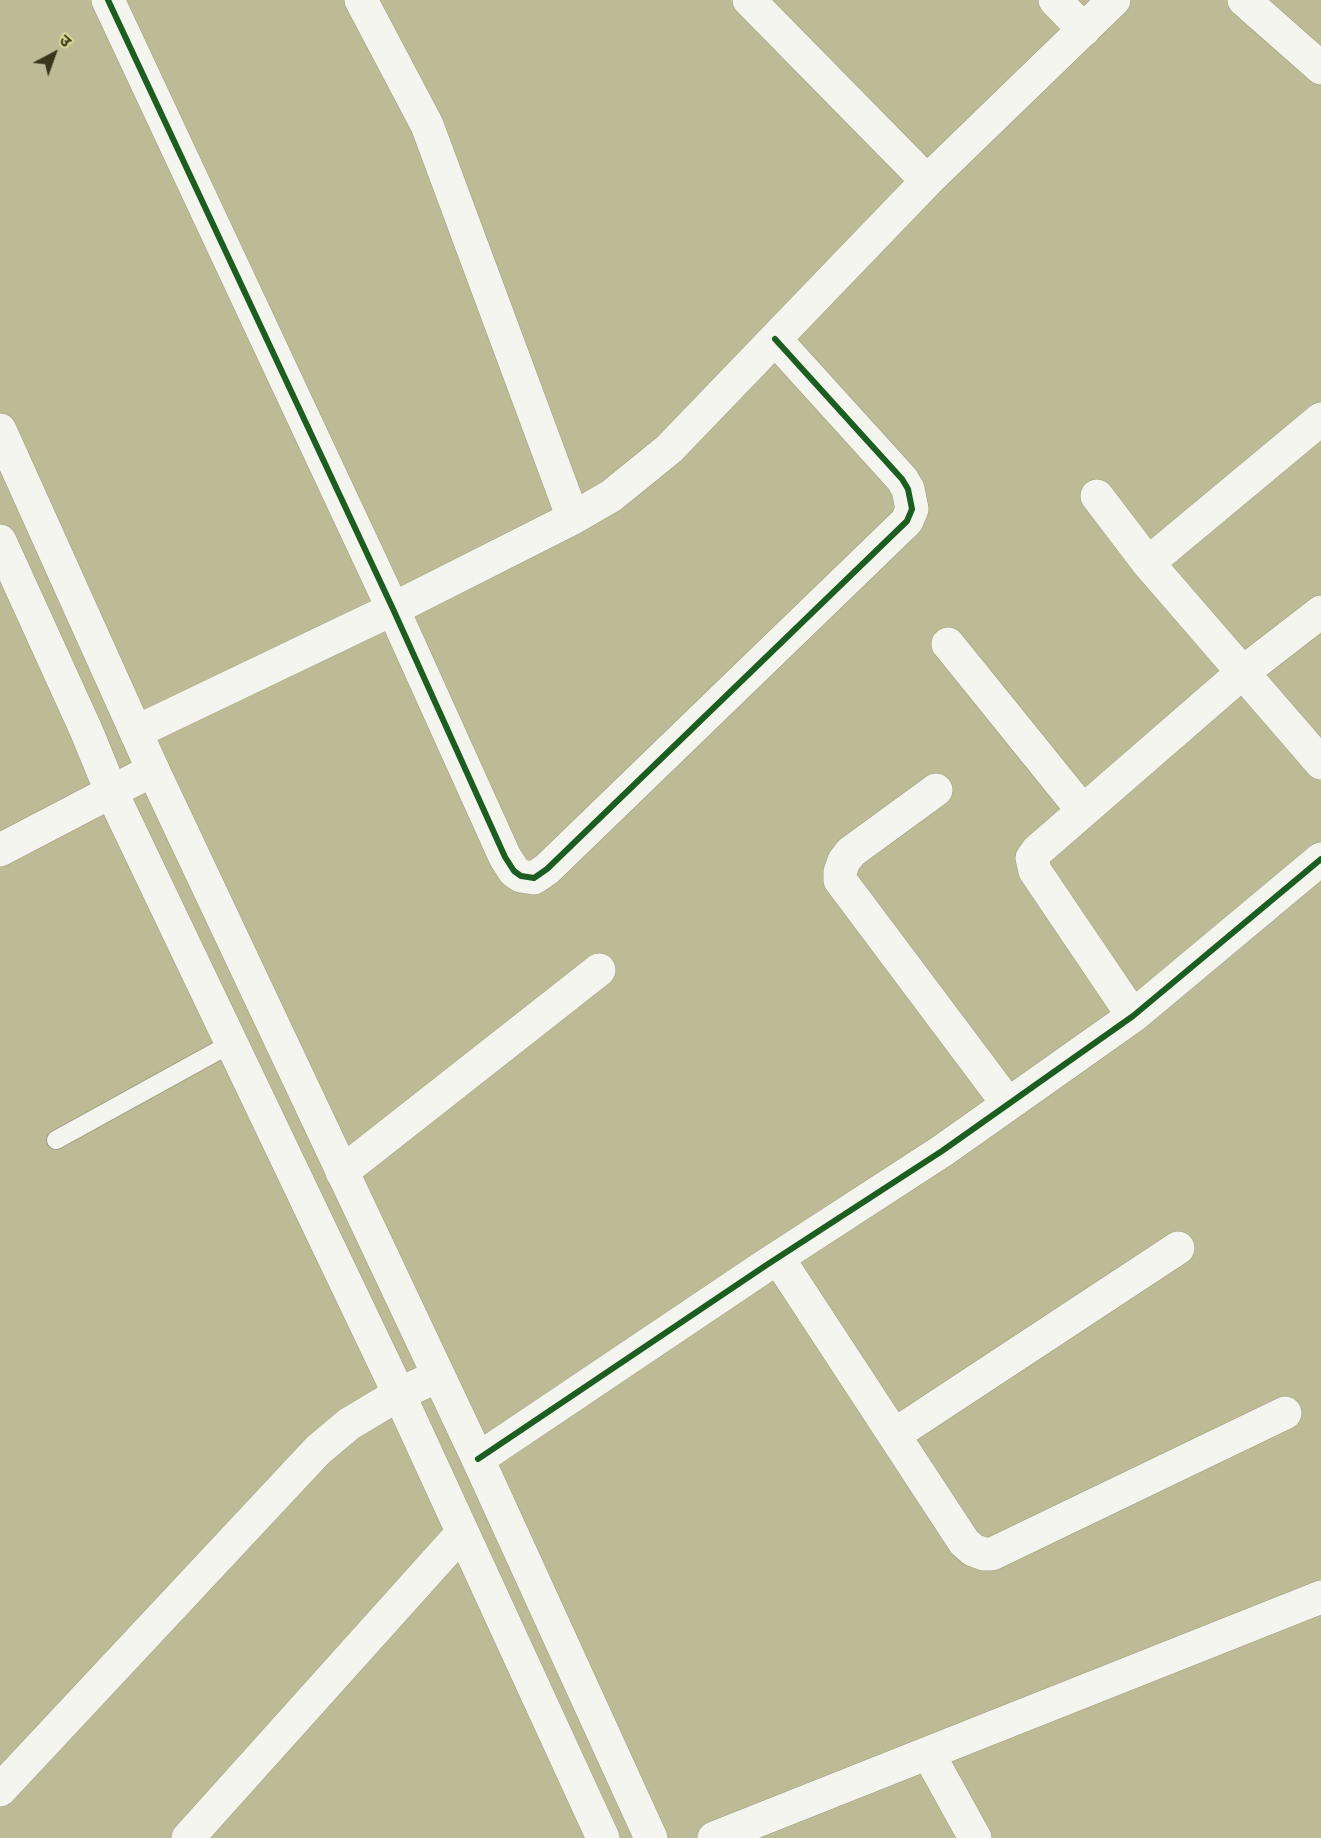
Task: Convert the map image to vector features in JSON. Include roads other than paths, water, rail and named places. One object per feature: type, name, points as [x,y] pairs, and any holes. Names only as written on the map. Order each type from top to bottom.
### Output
[{"type":"street","points":[[108,0],[393,609],[505,857],[514,871],[521,876],[534,878],[547,869],[907,521],[912,509],[909,489],[902,479],[775,339]]},
{"type":"street","points":[[361,0],[427,125],[573,518]]},
{"type":"street","points":[[749,0],[927,181]]},
{"type":"street","points":[[1055,0],[1084,30]]},
{"type":"street","points":[[136,732],[393,609],[573,518],[611,496],[669,449],[927,181],[1114,0]]},
{"type":"street","points":[[1244,0],[1321,68]]},
{"type":"street","points":[[1148,564],[1321,419]]},
{"type":"street","points":[[0,430],[153,770],[478,1459],[651,1838]]},
{"type":"street","points":[[1097,496],[1148,564],[1321,763]]},
{"type":"street","points":[[0,541],[86,730],[111,791],[399,1394],[603,1838]]},
{"type":"street","points":[[1133,1016],[1032,865],[1032,858],[1037,851],[1242,673],[1321,612]]},
{"type":"street","points":[[948,644],[1083,811]]},
{"type":"street","points":[[0,850],[153,770]]},
{"type":"street","points":[[936,790],[851,852],[843,861],[840,880],[1008,1104]]},
{"type":"street","points":[[478,1459],[942,1151],[1133,1016],[1321,859]]},
{"type":"street","points":[[342,1172],[598,970]]},
{"type":"street","points":[[894,1435],[1178,1248]]},
{"type":"street","points":[[778,1258],[964,1542],[973,1550],[984,1554],[992,1554],[1285,1413]]},
{"type":"street","points":[[0,1790],[318,1450],[349,1424],[399,1394],[438,1376]]},
{"type":"street","points":[[188,1838],[462,1533]]},
{"type":"street","points":[[714,1838],[1321,1598]]},
{"type":"street","points":[[928,1753],[975,1838]]},
{"type":"lane","points":[[56,1140],[232,1043]]}]
